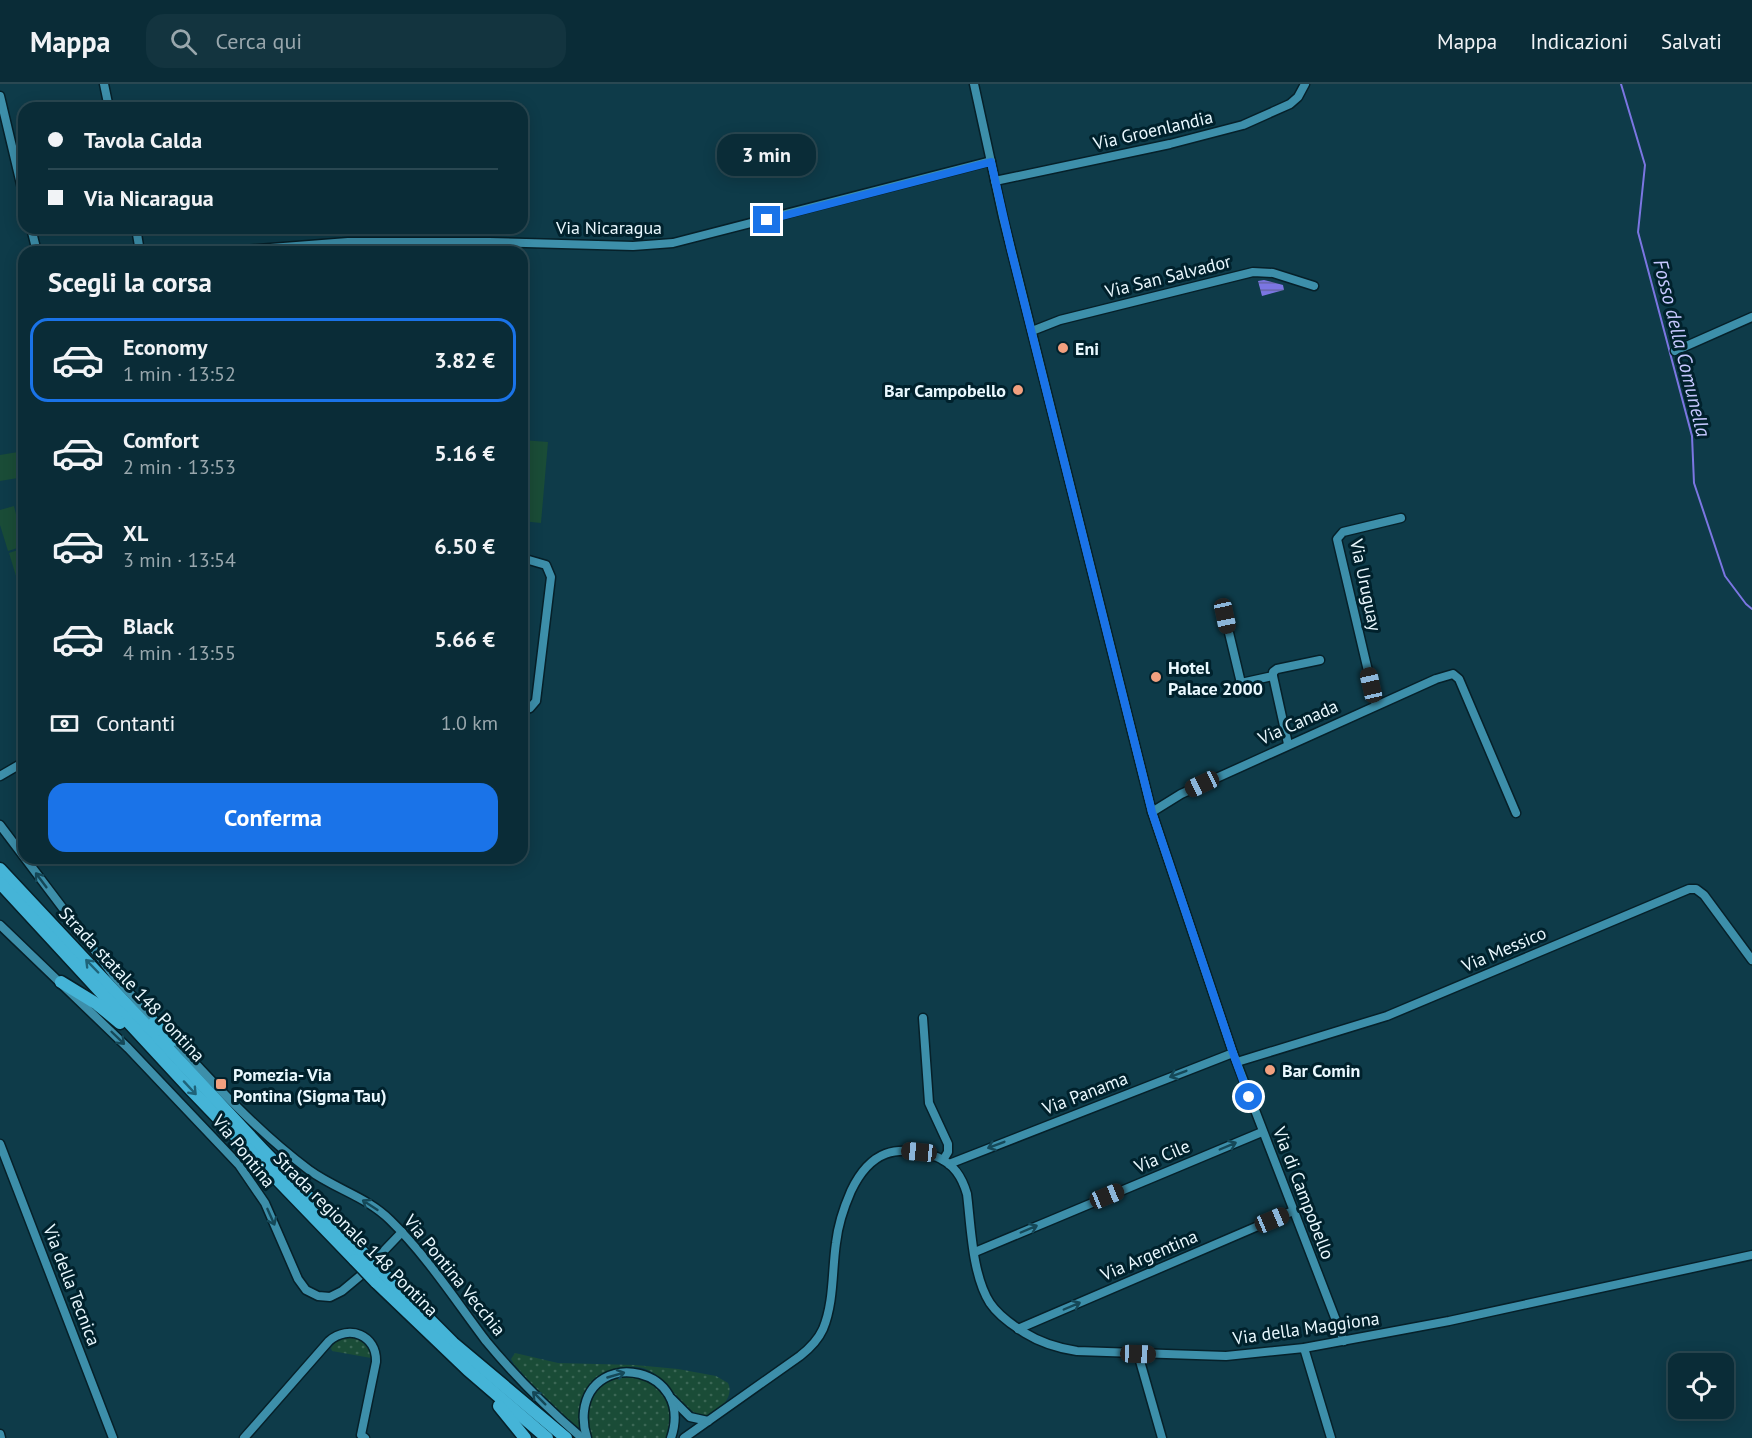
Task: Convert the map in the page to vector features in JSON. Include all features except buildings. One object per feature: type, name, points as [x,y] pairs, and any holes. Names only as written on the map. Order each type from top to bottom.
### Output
[{"type":"highway","name":"Strada statale 148 Pontina","points":[[0,869],[262,1149],[359,1257]]},
{"type":"highway","name":"Strada statale 148 Pontina","points":[[0,883],[150,1045]]},
{"type":"highway","points":[[61,982],[99,1006],[150,1045]]},
{"type":"highway","points":[[109,984],[173,1040]]},
{"type":"highway","name":"Strada regionale 148 Pontina","points":[[150,1045],[380,1277],[453,1343],[566,1438]]},
{"type":"highway","name":"Strada regionale 148 Pontina","points":[[380,1277],[447,1350],[547,1438]]},
{"type":"highway","points":[[447,1350],[512,1419],[525,1438]]},
{"type":"street","points":[[104,84],[108,102]]},
{"type":"street","name":"Via di Campobello","points":[[974,84],[995,181],[1152,812],[1233,1053],[1344,1341]]},
{"type":"street","name":"Via Groenlandia","points":[[995,181],[1179,142],[1243,125],[1290,104],[1298,97],[1305,84]]},
{"type":"street","points":[[0,96],[18,172]]},
{"type":"street","name":"Via Nicaragua","points":[[296,246],[348,242],[489,242],[633,246],[673,243],[991,162]]},
{"type":"street","name":"Via San Salvador","points":[[1032,331],[1060,320],[1253,272],[1273,273],[1314,285]]},
{"type":"street","points":[[1675,351],[1752,317]]},
{"type":"street","name":"Via Uruguay","points":[[1376,705],[1337,539],[1338,535],[1343,532],[1401,518]]},
{"type":"street","points":[[528,560],[546,565],[551,577],[536,701],[528,709]]},
{"type":"street","points":[[1225,616],[1240,681],[1246,683],[1273,676]]},
{"type":"street","points":[[1288,744],[1273,672],[1276,669],[1320,660]]},
{"type":"street","name":"Via Canada","points":[[1152,812],[1181,794],[1288,744],[1451,674],[1456,675],[1516,813]]},
{"type":"street","points":[[0,776],[18,766]]},
{"type":"street","name":"Via Pontina Vecchia","points":[[0,825],[18,849]]},
{"type":"street","name":"Via Pontina Vecchia","points":[[29,864],[114,976],[173,1040],[254,1122],[304,1166],[328,1182],[371,1204],[402,1232],[494,1350],[525,1384],[582,1438]]},
{"type":"street","name":"Via Messico","points":[[1237,1062],[1380,1019],[1689,889],[1696,889],[1704,896],[1752,960]]},
{"type":"street","points":[[0,925],[61,982]]},
{"type":"street","name":"Via Pontina","points":[[61,982],[128,1048],[239,1165],[265,1203],[298,1279],[306,1290],[318,1296],[330,1297],[342,1291],[360,1276]]},
{"type":"street","points":[[684,1438],[800,1356],[820,1335],[828,1313],[841,1218],[853,1187],[866,1166],[882,1154],[898,1150],[919,1152],[946,1162],[948,1144],[929,1103],[923,1018]]},
{"type":"street","name":"Via Panama","points":[[946,1162],[1233,1053]]},
{"type":"street","name":"Via Cile","points":[[975,1252],[1262,1131]]},
{"type":"street","name":"Via della Tecnica","points":[[0,1144],[113,1438]]},
{"type":"street","name":"Via della Maggiona","points":[[946,1162],[964,1183],[975,1252],[986,1296],[997,1311],[1018,1329],[1038,1341],[1061,1348],[1138,1354],[1233,1356],[1304,1348],[1449,1321],[1752,1255]]},
{"type":"street","name":"Via Argentina","points":[[1018,1329],[1293,1211]]},
{"type":"street","points":[[378,1257],[402,1232]]},
{"type":"street","points":[[244,1438],[329,1341],[338,1334],[350,1332],[360,1334],[367,1339],[374,1347],[376,1355],[361,1435],[365,1438]]},
{"type":"street","points":[[1304,1348],[1331,1438]]},
{"type":"street","points":[[1138,1354],[1162,1438]]},
{"type":"street","points":[[587,1438],[584,1419],[587,1398],[593,1389],[610,1375],[630,1372],[650,1377],[663,1385],[690,1416],[709,1421]]},
{"type":"street","points":[[671,1438],[675,1417],[672,1398]]},
{"type":"green space","points":[[528,440],[548,442],[541,523],[528,522]]},
{"type":"green space","points":[[18,452],[18,478],[0,481],[0,455]]},
{"type":"green space","points":[[14,506],[18,522],[18,548],[8,551],[0,525],[0,510]]},
{"type":"green space","points":[[18,550],[18,582],[9,553]]},
{"type":"green space","points":[[345,1337],[355,1338],[366,1344],[371,1358],[332,1351],[331,1348],[336,1341]]},
{"type":"green space","points":[[515,1353],[558,1363],[635,1365],[678,1369],[716,1376],[728,1383],[730,1389],[724,1404],[715,1412],[704,1417],[683,1403],[657,1375],[646,1369],[633,1367],[616,1369],[602,1376],[587,1391],[582,1404],[580,1431],[543,1397],[514,1364],[511,1359]]},
{"type":"green space","points":[[634,1375],[656,1386],[668,1398],[671,1413],[669,1438],[592,1438],[588,1413],[596,1390],[610,1379]]},
{"type":"shaded area","points":[[1264,280],[1283,285],[1284,290],[1262,296],[1258,281]]},
{"type":"waterway","name":"Fosso della Comunella","points":[[1621,84],[1645,165],[1638,232],[1692,436],[1694,483],[1725,576],[1752,609]]},
{"type":"place","name":"Eni","points":[[1063,348]]},
{"type":"place","name":"Bar Campobello","points":[[1018,390]]},
{"type":"place","name":"Hotel Palace 2000","points":[[1156,677]]},
{"type":"place","name":"Bar Comin","points":[[1270,1070]]},
{"type":"place","name":"Pomezia- Via Pontina (Sigma Tau)","points":[[221,1084]]},
{"type":"route","points":[[767,220],[991,162],[1152,812],[1249,1097]]}]
